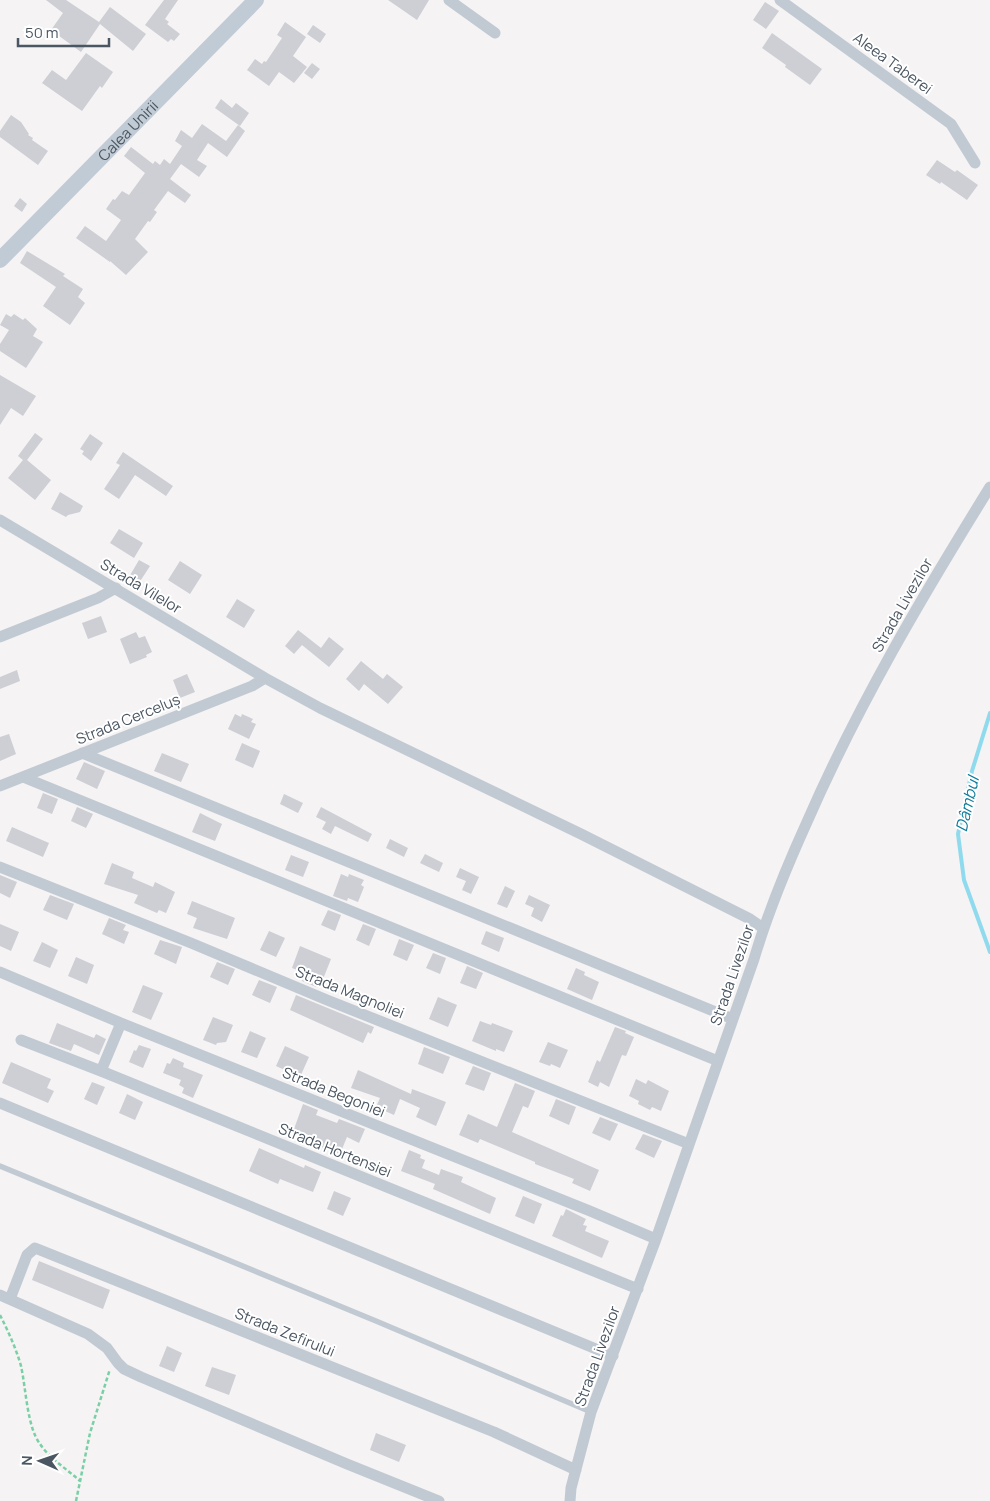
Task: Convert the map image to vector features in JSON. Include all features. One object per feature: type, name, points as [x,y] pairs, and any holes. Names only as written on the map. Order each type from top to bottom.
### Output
[{"type":"main road","name":"Calea Unirii","points":[[0,260],[256,0]]},
{"type":"street","points":[[449,0],[495,33]]},
{"type":"street","name":"Aleea Taberei","points":[[780,0],[951,124],[975,163]]},
{"type":"street","name":"Strada Livezilor","points":[[570,1501],[576,1470],[592,1412],[656,1240],[754,959],[763,928],[795,847],[851,726],[930,583],[990,487]]},
{"type":"street","name":"Strada Vilelor","points":[[0,520],[265,678],[320,708],[582,834],[763,928]]},
{"type":"street","points":[[0,637],[98,598],[116,588]]},
{"type":"street","name":"Strada Cerceluș","points":[[0,786],[252,686],[265,678]]},
{"type":"street","points":[[82,753],[733,1019]]},
{"type":"street","points":[[23,777],[718,1061]]},
{"type":"street","name":"Strada Magnoliei","points":[[0,867],[689,1144]]},
{"type":"street","name":"Strada Begoniei","points":[[0,972],[121,1023],[590,1211],[656,1240]]},
{"type":"street","points":[[101,1071],[121,1023]]},
{"type":"street","name":"Strada Hortensiei","points":[[21,1040],[638,1289]]},
{"type":"street","points":[[0,1103],[613,1356]]},
{"type":"street","name":"Strada Zefirului","points":[[5,1297],[27,1255],[35,1248],[494,1432],[576,1470]]},
{"type":"street","points":[[5,1297],[88,1334],[107,1348],[124,1369],[439,1501]]},
{"type":"lane","points":[[0,1166],[592,1412]]},
{"type":"path","points":[[0,1315],[8,1330],[20,1364],[32,1430],[39,1444],[50,1456],[80,1481]]},
{"type":"path","points":[[76,1501],[90,1433],[113,1357]]},
{"type":"building","points":[[46,0],[66,0],[99,22],[110,7],[146,34],[133,51],[100,24],[81,52],[51,30],[63,13]]},
{"type":"building","points":[[164,0],[178,0],[165,19],[169,22],[167,24],[180,34],[174,41],[171,39],[168,42],[145,25]]},
{"type":"building","points":[[388,0],[429,0],[417,20]]},
{"type":"building","points":[[765,2],[779,11],[766,29],[753,20]]},
{"type":"building","points":[[285,22],[306,37],[293,56],[307,67],[294,83],[279,72],[269,86],[247,70],[255,59],[262,64],[264,61],[266,62],[282,38],[277,35]]},
{"type":"building","points":[[313,25],[326,34],[320,43],[307,34]]},
{"type":"building","points":[[772,33],[822,69],[810,85],[762,48]]},
{"type":"building","points":[[86,53],[113,72],[82,111],[42,83],[52,70],[66,80]]},
{"type":"building","points":[[312,63],[320,69],[312,79],[304,73]]},
{"type":"building","points":[[221,99],[232,108],[236,103],[249,113],[240,126],[215,108]]},
{"type":"building","points":[[11,115],[21,122],[28,135],[33,138],[32,140],[48,151],[38,165],[0,137],[0,131]]},
{"type":"building","points":[[202,124],[226,141],[238,125],[245,131],[227,157],[208,143],[197,160],[207,166],[199,177],[181,164],[170,179],[191,195],[185,203],[168,191],[154,210],[157,212],[135,239],[148,252],[126,275],[110,261],[76,238],[85,226],[106,241],[121,220],[106,209],[122,191],[129,195],[145,173],[124,156],[131,147],[153,164],[155,161],[160,165],[164,159],[170,164],[182,146],[175,141],[181,130],[192,138]]},
{"type":"building","points":[[937,160],[955,172],[957,170],[978,185],[967,200],[941,182],[940,184],[926,175]]},
{"type":"building","points":[[20,198],[27,204],[22,212],[14,206]]},
{"type":"building","points":[[27,251],[65,274],[63,276],[83,289],[78,297],[85,303],[70,325],[43,306],[56,287],[20,263]]},
{"type":"building","points":[[6,314],[11,317],[14,314],[23,320],[25,318],[37,329],[33,336],[43,342],[26,368],[0,351],[0,344],[9,330],[0,325]]},
{"type":"building","points":[[0,375],[36,396],[23,416],[11,408],[0,425]]},
{"type":"building","points":[[35,433],[43,439],[27,460],[51,480],[35,500],[8,478],[23,460],[18,456]]},
{"type":"building","points":[[90,434],[103,443],[91,461],[82,454],[84,451],[80,449]]},
{"type":"building","points":[[123,452],[173,486],[166,496],[135,475],[119,499],[104,489],[120,465],[116,463]]},
{"type":"building","points":[[60,492],[83,506],[80,512],[66,517],[51,509]]},
{"type":"building","points":[[119,529],[143,543],[134,558],[110,543]]},
{"type":"building","points":[[139,560],[150,566],[139,583],[129,577]]},
{"type":"building","points":[[180,561],[202,575],[190,594],[168,580]]},
{"type":"building","points":[[237,599],[255,610],[244,628],[226,617]]},
{"type":"building","points":[[101,616],[107,632],[88,639],[82,623]]},
{"type":"building","points":[[298,630],[321,648],[329,637],[344,649],[329,667],[302,645],[294,654],[285,646]]},
{"type":"building","points":[[136,632],[139,638],[145,636],[152,652],[146,655],[147,657],[130,664],[120,639]]},
{"type":"building","points":[[361,661],[383,679],[387,674],[403,687],[388,704],[364,684],[359,691],[346,679]]},
{"type":"building","points":[[17,670],[20,681],[0,689],[0,677]]},
{"type":"building","points":[[187,674],[195,692],[180,698],[173,680]]},
{"type":"building","points":[[235,714],[241,717],[242,714],[253,719],[251,722],[256,724],[249,739],[228,729]]},
{"type":"building","points":[[9,734],[16,754],[0,761],[0,737]]},
{"type":"building","points":[[242,743],[260,751],[253,768],[235,760]]},
{"type":"building","points":[[162,753],[189,764],[181,782],[154,771]]},
{"type":"building","points":[[84,762],[105,771],[97,789],[76,779]]},
{"type":"building","points":[[43,793],[58,799],[52,814],[37,808]]},
{"type":"building","points":[[284,794],[303,803],[298,813],[280,804]]},
{"type":"building","points":[[77,807],[93,814],[86,828],[71,821]]},
{"type":"building","points":[[321,807],[372,834],[368,842],[335,826],[331,834],[322,829],[326,822],[316,817]]},
{"type":"building","points":[[200,813],[222,824],[215,841],[192,832]]},
{"type":"building","points":[[12,827],[49,843],[43,857],[6,841]]},
{"type":"building","points":[[390,839],[408,848],[404,857],[386,848]]},
{"type":"building","points":[[425,854],[443,863],[439,872],[420,863]]},
{"type":"building","points":[[291,855],[309,862],[303,877],[285,870]]},
{"type":"building","points":[[112,863],[134,872],[132,878],[153,887],[155,882],[175,892],[166,913],[159,910],[157,913],[134,903],[138,895],[104,884]]},
{"type":"building","points":[[460,868],[479,877],[471,894],[462,890],[466,881],[456,877]]},
{"type":"building","points":[[341,874],[348,877],[349,874],[364,880],[361,885],[364,887],[358,902],[348,898],[347,901],[333,896]]},
{"type":"building","points":[[0,875],[17,882],[10,898],[0,893]]},
{"type":"building","points":[[505,886],[515,891],[507,908],[497,904]]},
{"type":"building","points":[[50,895],[74,904],[67,920],[43,910]]},
{"type":"building","points":[[529,895],[550,905],[542,922],[531,916],[534,908],[525,904]]},
{"type":"building","points":[[192,901],[235,918],[227,939],[193,928],[197,918],[187,914]]},
{"type":"building","points":[[328,910],[341,915],[335,931],[321,925]]},
{"type":"building","points":[[109,918],[126,925],[123,930],[129,932],[124,944],[102,934]]},
{"type":"building","points":[[0,924],[19,932],[11,951],[0,946]]},
{"type":"building","points":[[363,924],[376,929],[369,946],[356,940]]},
{"type":"building","points":[[269,931],[285,938],[276,957],[260,950]]},
{"type":"building","points":[[486,931],[504,938],[499,952],[481,944]]},
{"type":"building","points":[[399,939],[414,945],[407,961],[393,955]]},
{"type":"building","points":[[160,940],[182,947],[176,964],[154,954]]},
{"type":"building","points":[[42,942],[58,950],[50,968],[33,961]]},
{"type":"building","points":[[300,946],[331,959],[323,979],[319,977],[316,987],[302,981],[305,973],[292,968]]},
{"type":"building","points":[[433,953],[446,958],[440,974],[426,968]]},
{"type":"building","points":[[76,957],[94,965],[87,984],[68,976]]},
{"type":"building","points":[[217,962],[235,969],[228,985],[210,977]]},
{"type":"building","points":[[467,966],[483,973],[476,989],[460,983]]},
{"type":"building","points":[[576,968],[585,972],[584,975],[599,982],[592,1000],[567,989]]},
{"type":"building","points":[[259,980],[277,987],[270,1003],[252,995]]},
{"type":"building","points":[[143,985],[163,993],[151,1020],[132,1012]]},
{"type":"building","points":[[296,995],[374,1027],[371,1034],[368,1032],[363,1043],[290,1010]]},
{"type":"building","points":[[438,997],[457,1005],[448,1027],[429,1019]]},
{"type":"building","points":[[213,1017],[233,1025],[226,1042],[217,1043],[216,1045],[203,1040]]},
{"type":"building","points":[[480,1021],[491,1025],[492,1023],[513,1031],[504,1052],[496,1049],[496,1051],[472,1041]]},
{"type":"building","points":[[57,1023],[94,1038],[96,1034],[106,1039],[99,1055],[74,1044],[71,1051],[49,1043]]},
{"type":"building","points":[[615,1027],[626,1031],[625,1033],[634,1037],[626,1056],[622,1055],[609,1087],[600,1082],[598,1087],[588,1082],[597,1060],[600,1062]]},
{"type":"building","points":[[250,1031],[266,1038],[257,1058],[241,1052]]},
{"type":"building","points":[[548,1042],[568,1050],[560,1068],[539,1062]]},
{"type":"building","points":[[139,1045],[151,1049],[143,1068],[129,1062],[134,1050],[136,1051]]},
{"type":"building","points":[[285,1046],[309,1057],[300,1077],[276,1066]]},
{"type":"building","points":[[424,1047],[450,1057],[443,1074],[418,1064]]},
{"type":"building","points":[[173,1058],[184,1063],[183,1067],[203,1075],[193,1098],[182,1093],[184,1088],[179,1085],[181,1080],[163,1073],[167,1063],[170,1064]]},
{"type":"building","points":[[11,1062],[51,1079],[47,1088],[54,1091],[48,1103],[2,1083]]},
{"type":"building","points":[[473,1066],[491,1073],[484,1091],[465,1084]]},
{"type":"building","points":[[358,1070],[411,1094],[412,1089],[446,1102],[436,1126],[416,1117],[420,1108],[400,1099],[394,1115],[376,1107],[380,1098],[351,1088]]},
{"type":"building","points":[[636,1079],[646,1084],[648,1080],[669,1091],[661,1111],[652,1107],[650,1110],[638,1104],[639,1101],[629,1096]]},
{"type":"building","points":[[92,1082],[105,1087],[97,1105],[84,1099]]},
{"type":"building","points":[[515,1083],[535,1091],[528,1108],[523,1106],[512,1132],[599,1170],[590,1191],[572,1183],[574,1179],[535,1164],[535,1162],[480,1139],[478,1143],[459,1135],[468,1114],[497,1127]]},
{"type":"building","points":[[127,1094],[143,1102],[135,1120],[119,1113]]},
{"type":"building","points":[[556,1099],[576,1107],[569,1125],[549,1116]]},
{"type":"building","points":[[303,1104],[318,1110],[316,1115],[337,1123],[339,1119],[365,1129],[359,1143],[347,1137],[340,1154],[321,1147],[323,1141],[294,1129]]},
{"type":"building","points":[[600,1117],[618,1124],[610,1141],[592,1133]]},
{"type":"building","points":[[643,1134],[662,1141],[654,1158],[635,1149]]},
{"type":"building","points":[[259,1148],[304,1168],[305,1165],[321,1172],[313,1192],[280,1179],[278,1184],[249,1171]]},
{"type":"building","points":[[409,1150],[421,1155],[420,1158],[425,1160],[422,1168],[439,1175],[441,1169],[463,1177],[461,1182],[496,1198],[490,1214],[433,1189],[435,1184],[401,1171]]},
{"type":"building","points":[[334,1191],[351,1198],[343,1216],[327,1209]]},
{"type":"building","points":[[523,1196],[542,1204],[534,1224],[515,1216]]},
{"type":"building","points":[[566,1209],[586,1219],[583,1225],[587,1226],[585,1231],[609,1241],[602,1258],[552,1236],[561,1215],[563,1216]]},
{"type":"building","points":[[39,1261],[110,1290],[103,1309],[32,1280]]},
{"type":"building","points":[[167,1346],[182,1353],[174,1372],[159,1366]]},
{"type":"building","points":[[212,1367],[236,1375],[229,1395],[205,1386]]},
{"type":"building","points":[[376,1433],[406,1445],[399,1462],[370,1450]]},
{"type":"waterway","name":"Dâmbul","points":[[990,713],[972,771],[958,834],[964,880],[990,952]]}]
